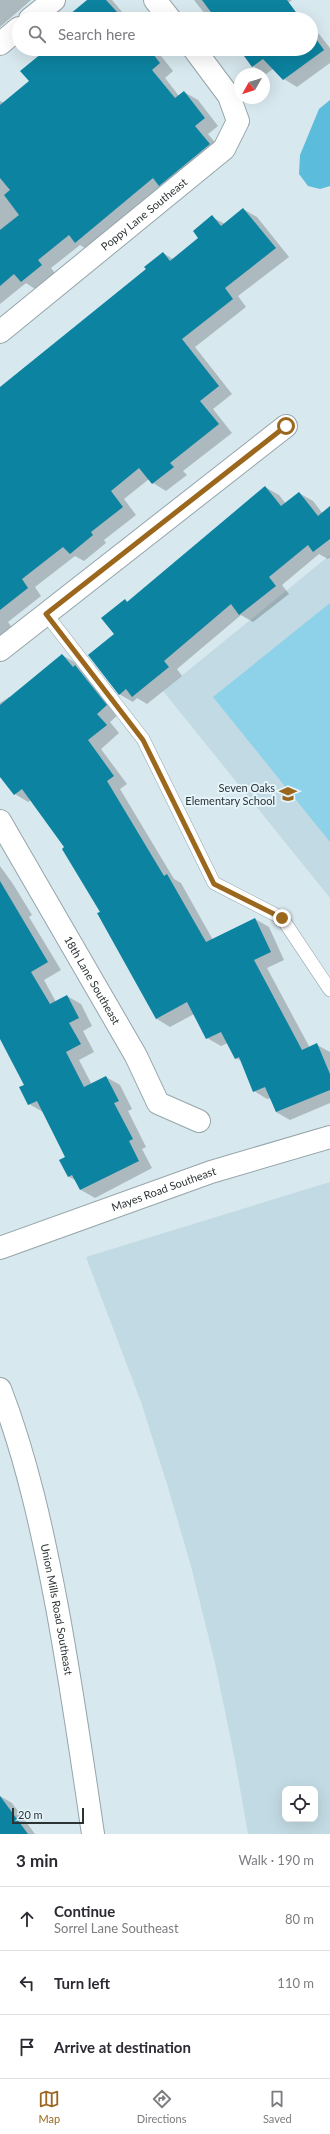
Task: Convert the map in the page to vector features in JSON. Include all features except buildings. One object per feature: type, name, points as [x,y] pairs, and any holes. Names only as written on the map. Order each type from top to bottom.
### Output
[{"type":"street","points":[[39,12],[54,0]]},
{"type":"street","points":[[155,0],[164,12]]},
{"type":"street","points":[[0,44],[12,34]]},
{"type":"street","name":"Poppy Lane Southeast","points":[[0,332],[224,149],[238,121],[229,96],[216,76],[200,56]]},
{"type":"street","points":[[0,650],[286,426]]},
{"type":"street","name":"18th Lane Southeast","points":[[0,821],[136,1056],[158,1103],[199,1120]]},
{"type":"street","name":"Mayes Road Southeast","points":[[0,1248],[211,1172],[330,1137]]},
{"type":"street","name":"Union Mills Road Southeast","points":[[0,1389],[18,1435],[47,1555],[73,1694],[94,1834]]},
{"type":"lane","points":[[46,614],[143,740],[214,884],[282,918],[330,990]]},
{"type":"shaded area","points":[[330,100],[330,186],[320,189],[308,186],[299,174],[300,155],[319,109]]},
{"type":"shaded area","name":"Seven Oaks Elementary School","points":[[330,555],[330,898],[163,691]]},
{"type":"shaded area","points":[[330,603],[330,842],[213,697]]},
{"type":"shaded area","points":[[330,1182],[330,1834],[248,1834],[235,1760],[215,1663],[191,1566],[141,1402],[86,1257]]},
{"type":"place","name":"Seven Oaks Elementary School","points":[[288,794]]},
{"type":"route","points":[[282,918],[214,884],[143,740],[46,614],[286,426]]}]
